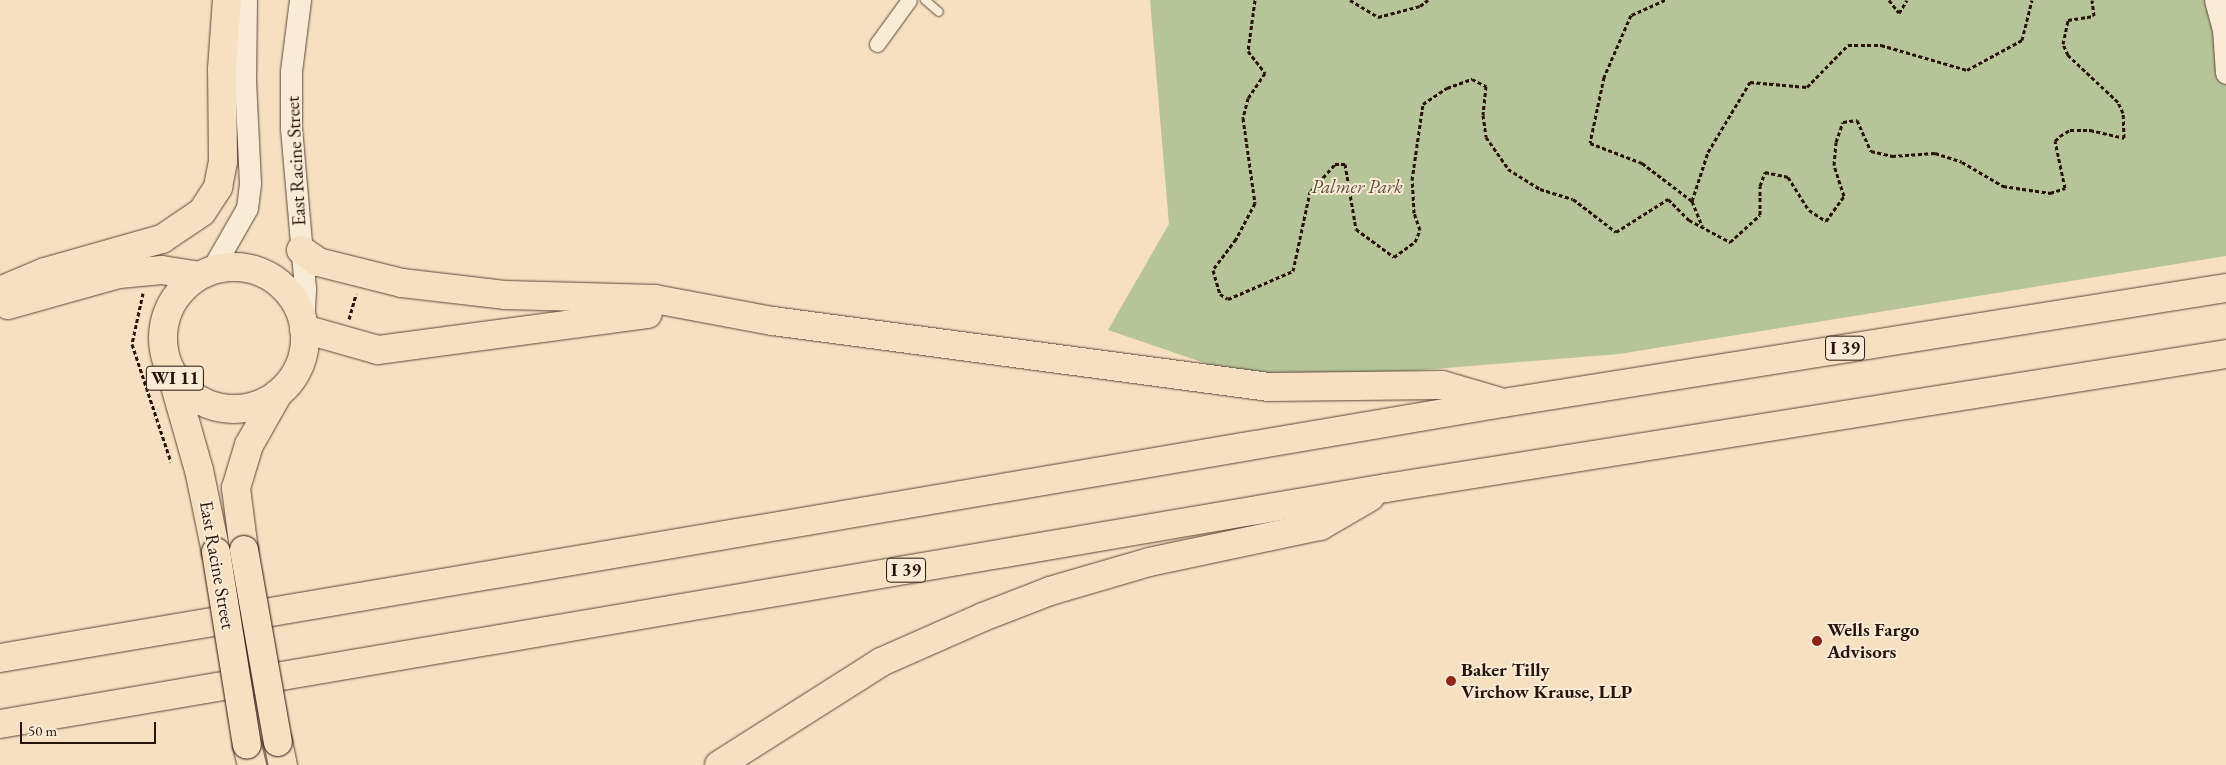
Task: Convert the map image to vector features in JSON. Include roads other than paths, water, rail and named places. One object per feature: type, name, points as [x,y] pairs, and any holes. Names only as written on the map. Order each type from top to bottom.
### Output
[{"type":"highway","points":[[0,291],[81,260],[162,239],[202,212],[218,187],[223,160],[222,69],[227,0]]},
{"type":"highway","points":[[301,250],[318,262],[402,283],[506,295],[656,299],[728,314],[1269,387],[1442,385],[1503,403]]},
{"type":"highway","name":"WI 11","points":[[0,309],[119,274],[162,270],[205,274],[240,267],[268,276],[290,295],[304,326],[302,358],[288,384],[278,394],[253,407],[225,409],[198,400],[177,381],[170,368],[163,343],[166,317],[179,293],[205,274]]},
{"type":"highway","name":"I 39","points":[[0,658],[1503,403],[2226,288]]},
{"type":"highway","points":[[304,326],[378,350],[410,348],[616,317],[728,314]]},
{"type":"highway","name":"I 39","points":[[0,724],[1386,488],[2226,354]]},
{"type":"highway","name":"East Racine Street","points":[[170,368],[199,470],[216,552],[250,755]]},
{"type":"highway","name":"East Racine Street","points":[[278,394],[249,445],[236,488],[244,550],[280,754]]},
{"type":"highway","points":[[719,765],[880,662],[983,617],[1050,592],[1149,562],[1320,526],[1386,488]]},
{"type":"main road","points":[[205,274],[247,208],[250,183],[245,62],[246,0]]},
{"type":"main road","name":"East Racine Street","points":[[300,0],[291,71],[291,128],[305,288],[304,326]]},
{"type":"main road","points":[[2215,0],[2223,29],[2226,73]]},
{"type":"street","points":[[877,44],[909,0]]},
{"type":"lane","points":[[925,0],[939,12]]},
{"type":"place","name":"Wells Fargo Advisors","points":[[1817,641]]},
{"type":"place","name":"Baker Tilly Virchow Krause, LLP","points":[[1451,681]]},
{"type":"park label","name":"Palmer Park","points":[[1357,187]]}]
